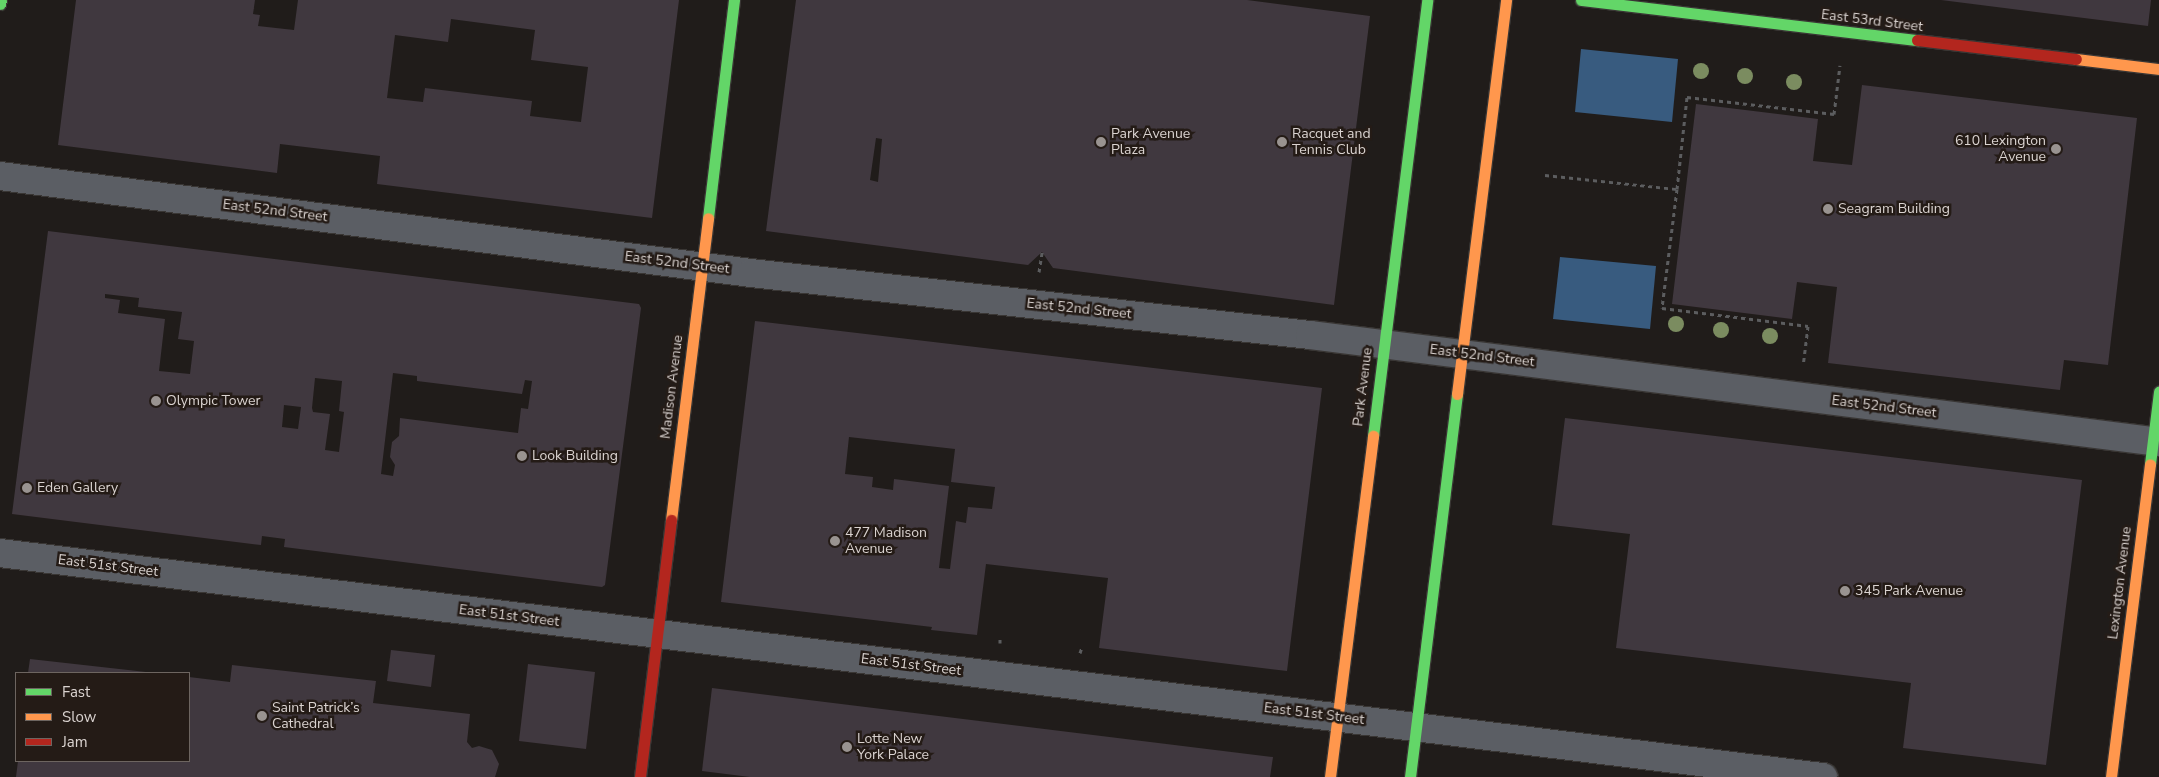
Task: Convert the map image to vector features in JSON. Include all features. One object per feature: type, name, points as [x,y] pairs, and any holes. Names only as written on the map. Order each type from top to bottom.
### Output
[{"type":"main road","name":"Madison Avenue","points":[[640,777],[734,0]]},
{"type":"main road","name":"Park Avenue","points":[[1330,777],[1427,0]]},
{"type":"main road","points":[[1410,777],[1506,0]]},
{"type":"main road","name":"East 53rd Street","points":[[1581,0],[2159,69]]},
{"type":"main road","name":"Lexington Avenue","points":[[2111,777],[2156,441],[2159,392]]},
{"type":"street","name":"East 52nd Street","points":[[0,176],[701,266],[1462,353],[2156,441]]},
{"type":"street","name":"East 51st Street","points":[[0,552],[657,635],[1338,716],[1823,777]]},
{"type":"path","points":[[1803,365],[1808,326],[1662,308],[1687,98],[1834,114],[1840,65]]},
{"type":"path","points":[[1545,175],[1677,189]]},
{"type":"path","points":[[1039,272],[1042,252]]},
{"type":"path","points":[[1000,638],[1000,643]]},
{"type":"path","points":[[1080,653],[1082,647]]},
{"type":"water","points":[[1581,49],[1678,59],[1672,122],[1575,112]]},
{"type":"water","points":[[1560,257],[1656,266],[1650,329],[1553,319]]},
{"type":"building","points":[[76,0],[255,0],[253,14],[260,15],[258,26],[294,30],[298,0],[679,0],[652,218],[377,184],[380,156],[280,144],[277,173],[58,145]],"holes":[[[451,19],[535,30],[531,60],[588,67],[581,122],[530,116],[532,101],[425,88],[423,102],[387,98],[395,35],[448,42]]]},
{"type":"building","points":[[796,0],[1247,0],[1370,16],[1334,305],[1053,268],[1042,252],[1028,265],[766,231]],"holes":[[[876,138],[882,139],[878,182],[870,180]]]},
{"type":"building","points":[[1941,0],[2151,0],[2148,26]]},
{"type":"building","name":"Seagram Building","points":[[1862,85],[2137,118],[2108,365],[2064,360],[2060,390],[1828,363],[1837,287],[1797,282],[1792,319],[1672,304],[1696,104],[1818,119],[1813,161],[1852,165]]},
{"type":"building","points":[[48,231],[639,304],[641,308],[605,585],[602,587],[284,547],[285,539],[262,536],[261,545],[12,514]],"holes":[[[105,294],[139,298],[138,307],[182,312],[178,339],[194,341],[190,374],[159,371],[165,319],[118,313],[120,300],[105,298]],[[393,373],[417,376],[417,381],[522,394],[525,380],[532,381],[528,409],[521,408],[518,433],[400,418],[399,436],[392,442],[390,457],[395,465],[393,476],[381,474]],[[315,378],[342,381],[339,411],[344,412],[339,452],[325,450],[330,414],[313,412]],[[284,405],[301,407],[298,429],[282,427]]]},
{"type":"building","points":[[755,321],[1322,388],[1287,671],[1099,648],[1108,578],[986,564],[977,635],[931,630],[932,627],[721,602]],"holes":[[[849,437],[955,449],[951,482],[995,487],[992,509],[968,507],[966,523],[956,521],[950,569],[939,568],[949,486],[894,479],[893,490],[872,487],[873,477],[845,474]]]},
{"type":"building","name":"345 Park Avenue","points":[[1565,418],[2082,480],[2046,765],[1903,748],[1911,683],[1616,648],[1630,534],[1552,525]]},
{"type":"building","points":[[391,650],[435,655],[431,687],[387,681]]},
{"type":"building","points":[[30,659],[146,672],[28,672]]},
{"type":"building","points":[[528,664],[595,672],[586,749],[519,741]]},
{"type":"building","name":"Saint Patrick’s Cathedral","points":[[232,665],[376,681],[373,703],[470,714],[467,742],[472,748],[479,746],[492,750],[499,764],[495,777],[16,777],[18,762],[190,762],[190,677],[230,682]]},
{"type":"building","name":"Lotte New York Palace","points":[[712,688],[1273,757],[1270,777],[750,777],[702,771]]},
{"type":"traffic: fast","points":[[0,4],[1,0]]},
{"type":"traffic: fast","points":[[708,218],[734,0]]},
{"type":"traffic: fast","points":[[1373,436],[1427,0]]},
{"type":"traffic: fast","points":[[1581,0],[1917,40]]},
{"type":"traffic: fast","points":[[2150,464],[2159,392]]},
{"type":"traffic: fast","points":[[1410,777],[1457,394]]},
{"type":"traffic: slow","points":[[1457,394],[1506,0]]},
{"type":"traffic: slow","points":[[2076,59],[2159,69]]},
{"type":"traffic: slow","points":[[671,520],[708,218]]},
{"type":"traffic: slow","points":[[1330,777],[1373,436]]},
{"type":"traffic: slow","points":[[2111,777],[2150,464]]},
{"type":"traffic: jam","points":[[1917,40],[2076,59]]},
{"type":"traffic: jam","points":[[640,777],[671,520]]},
{"type":"place","name":"Park Avenue Plaza","points":[[1101,142]]},
{"type":"place","name":"Racquet and Tennis Club","points":[[1282,142]]},
{"type":"place","name":"610 Lexington Avenue","points":[[2056,149]]},
{"type":"place","name":"Seagram Building","points":[[1828,209]]},
{"type":"place","name":"Olympic Tower","points":[[156,401]]},
{"type":"place","name":"Look Building","points":[[522,456]]},
{"type":"place","name":"Eden Gallery","points":[[27,488]]},
{"type":"place","name":"477 Madison Avenue","points":[[835,541]]},
{"type":"place","name":"345 Park Avenue","points":[[1845,591]]},
{"type":"place","name":"Saint Patrick’s Cathedral","points":[[262,716]]},
{"type":"place","name":"Lotte New York Palace","points":[[847,747]]}]
